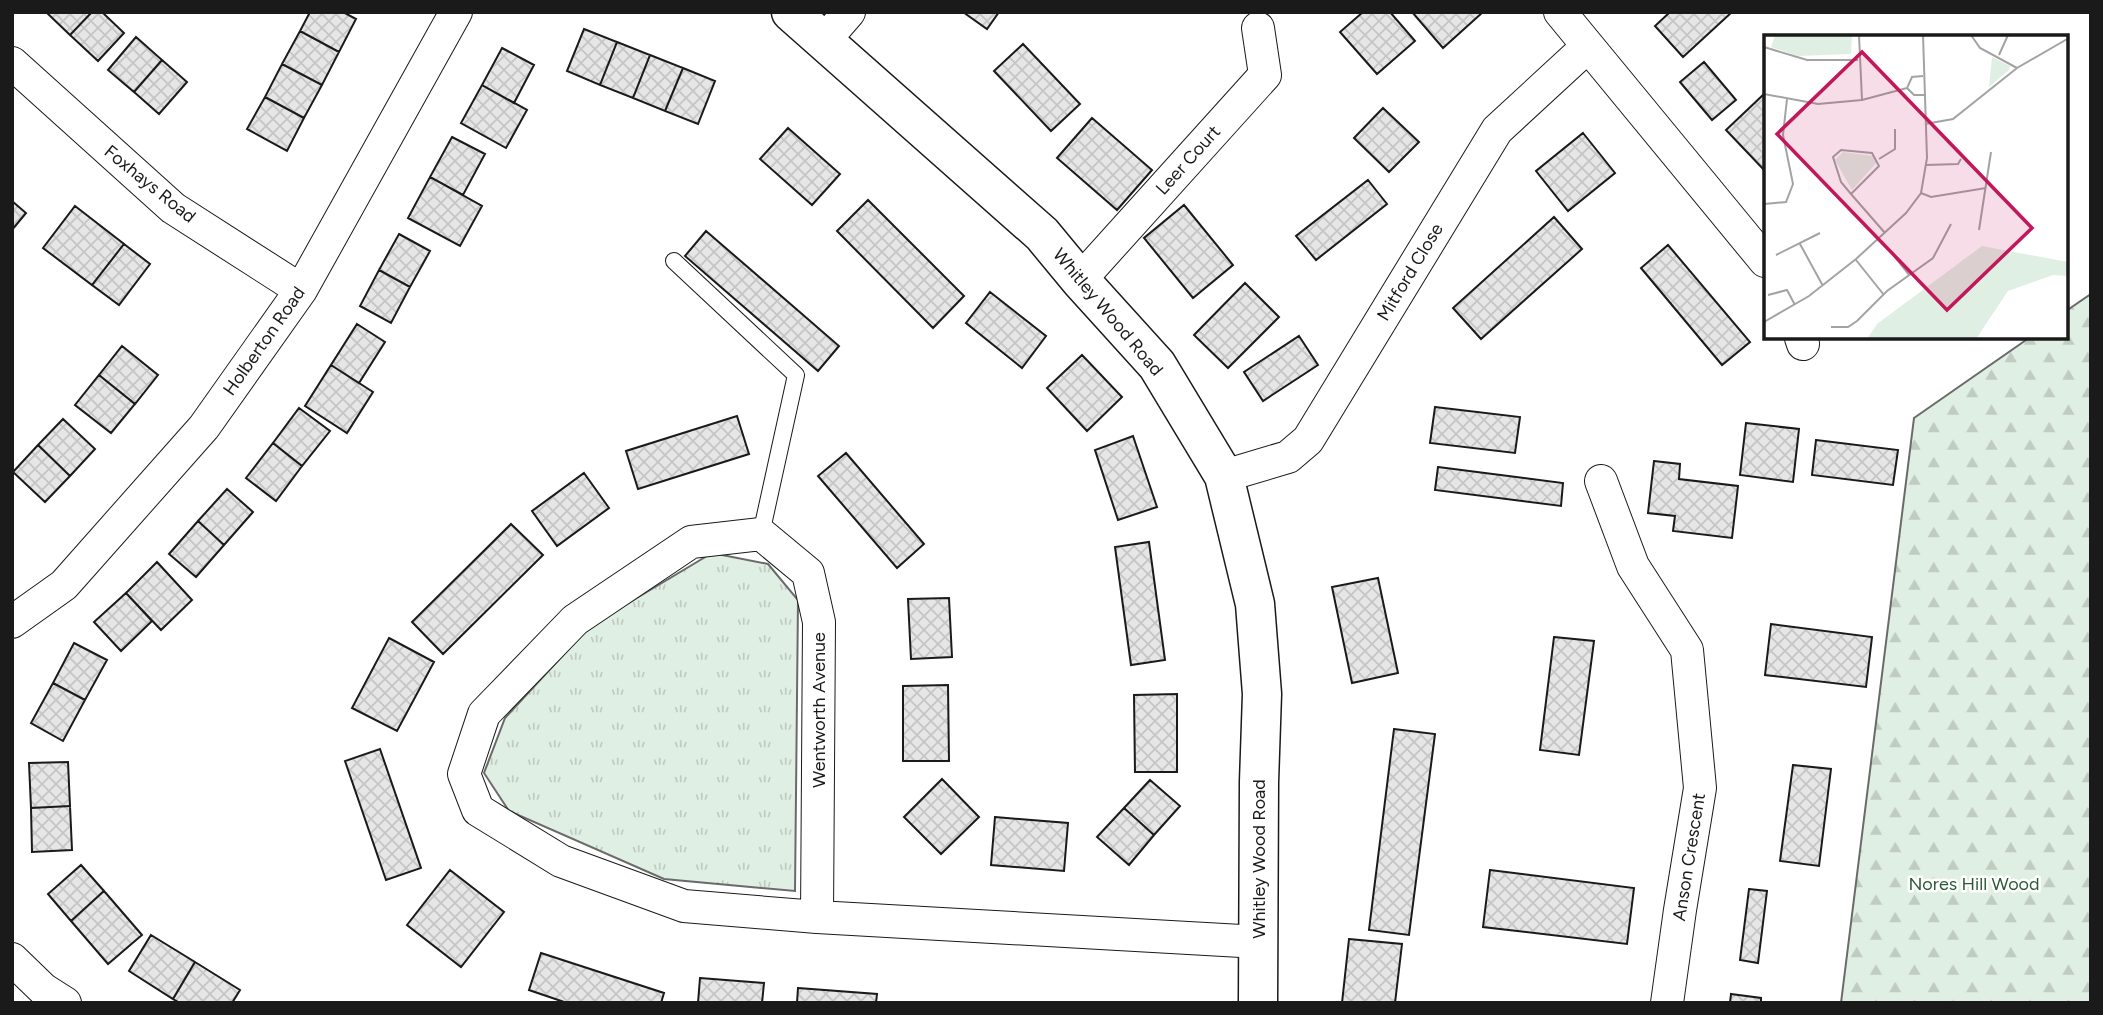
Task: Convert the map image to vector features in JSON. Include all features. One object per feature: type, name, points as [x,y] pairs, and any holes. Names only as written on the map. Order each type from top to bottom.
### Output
[{"type":"street","name":"Holberton Road","points":[[12,622],[64,585],[204,427],[301,290],[456,12]]},
{"type":"street","name":"Whitley Wood Road","points":[[791,12],[1042,234],[1157,365],[1224,476],[1255,604],[1261,681],[1258,1003]]},
{"type":"street","points":[[823,42],[849,12]]},
{"type":"street","points":[[1560,12],[1764,260]]},
{"type":"street","name":"Leer Court","points":[[1080,280],[1265,75],[1258,28]]},
{"type":"street","name":"Mitford Close","points":[[1224,476],[1288,457],[1308,440],[1497,130],[1587,47]]},
{"type":"street","name":"Foxhays Road","points":[[16,76],[173,208],[301,290]]},
{"type":"street","name":"Anson Crescent","points":[[1601,481],[1633,566],[1687,650],[1700,788],[1667,1003]]},
{"type":"street","points":[[761,534],[691,542],[575,620],[484,714],[464,775],[478,810],[561,861],[684,906],[817,917],[1259,942]]},
{"type":"street","name":"Wentworth Avenue","points":[[761,534],[808,573],[819,622],[817,917]]},
{"type":"street","points":[[12,959],[44,989],[65,1003]]},
{"type":"lane","points":[[674,261],[796,375],[761,534]]},
{"type":"green space","name":"Nores Hill Wood","points":[[2091,294],[2091,1003],[1841,1003],[1914,418],[2026,340],[2068,340],[2068,310]]},
{"type":"green space","points":[[712,553],[768,564],[798,600],[795,891],[664,879],[509,811],[484,773],[505,718],[590,626]]},
{"type":"building","points":[[46,12],[92,12],[70,35]]},
{"type":"building","points":[[92,12],[102,12],[124,33],[98,61],[70,35]]},
{"type":"building","points":[[310,12],[343,12],[356,19],[339,52],[300,31]]},
{"type":"building","points":[[963,12],[999,12],[987,29]]},
{"type":"building","points":[[1363,12],[1390,12],[1415,41],[1377,74],[1340,32]]},
{"type":"building","points":[[1412,12],[1483,12],[1443,48]]},
{"type":"building","points":[[1670,12],[1732,12],[1683,57],[1655,26]]},
{"type":"building","points":[[584,29],[617,42],[600,85],[567,71]]},
{"type":"building","points":[[300,31],[339,52],[322,85],[282,64]]},
{"type":"building","points":[[136,37],[162,60],[134,92],[108,70]]},
{"type":"building","points":[[617,42],[650,55],[633,98],[600,85]]},
{"type":"building","points":[[1023,44],[1080,104],[1051,131],[994,71]]},
{"type":"building","points":[[502,48],[534,65],[514,103],[482,85]]},
{"type":"building","points":[[650,55],[683,68],[665,111],[633,98]]},
{"type":"building","points":[[162,60],[187,82],[159,114],[134,92]]},
{"type":"building","points":[[1704,62],[1736,100],[1712,120],[1680,82]]},
{"type":"building","points":[[282,64],[322,85],[304,118],[265,97]]},
{"type":"building","points":[[683,68],[715,81],[698,124],[665,111]]},
{"type":"building","points":[[482,85],[527,110],[506,148],[461,123]]},
{"type":"building","points":[[1764,96],[1764,170],[1726,130]]},
{"type":"building","points":[[265,97],[304,118],[287,151],[247,129]]},
{"type":"building","points":[[1383,108],[1419,142],[1389,172],[1354,138]]},
{"type":"building","points":[[1092,118],[1152,170],[1117,210],[1057,158]]},
{"type":"building","points":[[788,128],[840,174],[812,205],[760,159]]},
{"type":"building","points":[[1583,133],[1615,173],[1568,211],[1536,171]]},
{"type":"building","points":[[452,137],[485,154],[463,195],[430,177]]},
{"type":"building","points":[[430,177],[482,206],[460,246],[408,218]]},
{"type":"building","points":[[1368,180],[1387,204],[1316,260],[1296,236]]},
{"type":"building","points":[[868,200],[964,296],[933,328],[837,231]]},
{"type":"building","points":[[12,201],[26,213],[12,230]]},
{"type":"building","points":[[1184,205],[1233,265],[1193,298],[1144,238]]},
{"type":"building","points":[[75,206],[124,244],[92,285],[43,248]]},
{"type":"building","points":[[1554,217],[1582,249],[1481,339],[1453,308]]},
{"type":"building","points":[[706,231],[839,346],[818,371],[685,256]]},
{"type":"building","points":[[399,234],[430,251],[410,287],[379,270]]},
{"type":"building","points":[[124,244],[150,264],[119,305],[92,285]]},
{"type":"building","points":[[1668,245],[1750,342],[1722,365],[1641,268]]},
{"type":"building","points":[[379,270],[410,287],[391,323],[360,306]]},
{"type":"building","points":[[1245,283],[1279,317],[1228,368],[1194,335]]},
{"type":"building","points":[[990,292],[1046,336],[1022,368],[966,323]]},
{"type":"building","points":[[357,324],[385,342],[359,383],[331,365]]},
{"type":"building","points":[[1299,336],[1318,365],[1263,401],[1244,372]]},
{"type":"building","points":[[122,346],[158,375],[135,404],[99,375]]},
{"type":"building","points":[[1082,355],[1122,397],[1087,431],[1047,388]]},
{"type":"building","points":[[331,365],[373,392],[347,433],[305,406]]},
{"type":"building","points":[[99,375],[135,404],[111,433],[75,405]]},
{"type":"building","points":[[1435,407],[1520,417],[1515,453],[1430,443]]},
{"type":"building","points":[[299,408],[330,431],[302,466],[273,443]]},
{"type":"building","points":[[737,416],[749,454],[638,489],[626,451]]},
{"type":"building","points":[[63,419],[95,449],[70,476],[38,445]]},
{"type":"building","points":[[1746,423],[1799,429],[1793,482],[1740,475]]},
{"type":"building","points":[[1133,436],[1157,507],[1118,520],[1095,450]]},
{"type":"building","points":[[1816,440],[1898,450],[1893,485],[1812,475]]},
{"type":"building","points":[[273,443],[302,466],[276,501],[246,478]]},
{"type":"building","points":[[38,445],[70,476],[45,502],[13,472]]},
{"type":"building","points":[[846,453],[924,544],[897,568],[818,476]]},
{"type":"building","points":[[1654,461],[1680,464],[1679,479],[1738,486],[1732,538],[1673,531],[1675,516],[1648,513]]},
{"type":"building","points":[[1438,467],[1563,483],[1561,506],[1435,490]]},
{"type":"building","points":[[584,473],[609,508],[557,546],[532,511]]},
{"type":"building","points":[[227,489],[253,512],[224,545],[198,521]]},
{"type":"building","points":[[198,521],[224,545],[196,577],[169,554]]},
{"type":"building","points":[[511,524],[543,555],[443,654],[412,622]]},
{"type":"building","points":[[1149,542],[1165,660],[1131,665],[1115,547]]},
{"type":"building","points":[[157,562],[192,600],[161,630],[126,593]]},
{"type":"building","points":[[1378,578],[1398,673],[1352,683],[1332,587]]},
{"type":"building","points":[[126,593],[152,621],[121,651],[94,622]]},
{"type":"building","points":[[949,598],[952,657],[911,659],[908,599]]},
{"type":"building","points":[[1771,624],[1872,637],[1866,687],[1765,675]]},
{"type":"building","points":[[1554,637],[1594,641],[1579,755],[1540,750]]},
{"type":"building","points":[[389,638],[434,662],[397,731],[352,708]]},
{"type":"building","points":[[74,643],[107,660],[85,700],[53,683]]},
{"type":"building","points":[[53,683],[85,700],[63,741],[31,723]]},
{"type":"building","points":[[948,685],[949,761],[903,761],[903,686]]},
{"type":"building","points":[[1177,694],[1177,772],[1135,772],[1134,695]]},
{"type":"building","points":[[1394,729],[1435,734],[1409,935],[1369,930]]},
{"type":"building","points":[[380,749],[421,868],[386,880],[345,761]]},
{"type":"building","points":[[68,762],[70,806],[31,808],[29,763]]},
{"type":"building","points":[[1793,765],[1831,769],[1819,866],[1780,861]]},
{"type":"building","points":[[942,779],[979,817],[941,854],[904,817]]},
{"type":"building","points":[[1150,780],[1180,806],[1154,835],[1124,808]]},
{"type":"building","points":[[70,806],[72,850],[32,852],[31,808]]},
{"type":"building","points":[[1124,808],[1154,835],[1129,865],[1097,837]]},
{"type":"building","points":[[995,817],[1068,823],[1064,871],[991,865]]},
{"type":"building","points":[[81,865],[104,891],[71,921],[48,894]]},
{"type":"building","points":[[450,870],[504,912],[461,967],[407,925]]},
{"type":"building","points":[[1490,870],[1634,888],[1627,944],[1483,927]]},
{"type":"building","points":[[1749,889],[1767,891],[1758,963],[1740,960]]},
{"type":"building","points":[[104,891],[142,935],[108,964],[71,921]]},
{"type":"building","points":[[151,935],[195,962],[173,999],[129,971]]},
{"type":"building","points":[[1349,939],[1402,944],[1395,1003],[1342,1003]]},
{"type":"building","points":[[541,953],[664,993],[661,1003],[567,1003],[529,990]]},
{"type":"building","points":[[195,962],[240,990],[232,1003],[180,1003],[173,999]]},
{"type":"building","points":[[700,978],[764,983],[762,1003],[698,1003]]},
{"type":"building","points":[[798,988],[877,994],[876,1003],[797,1003]]},
{"type":"building","points":[[1731,994],[1761,998],[1761,1003],[1730,1003]]}]
